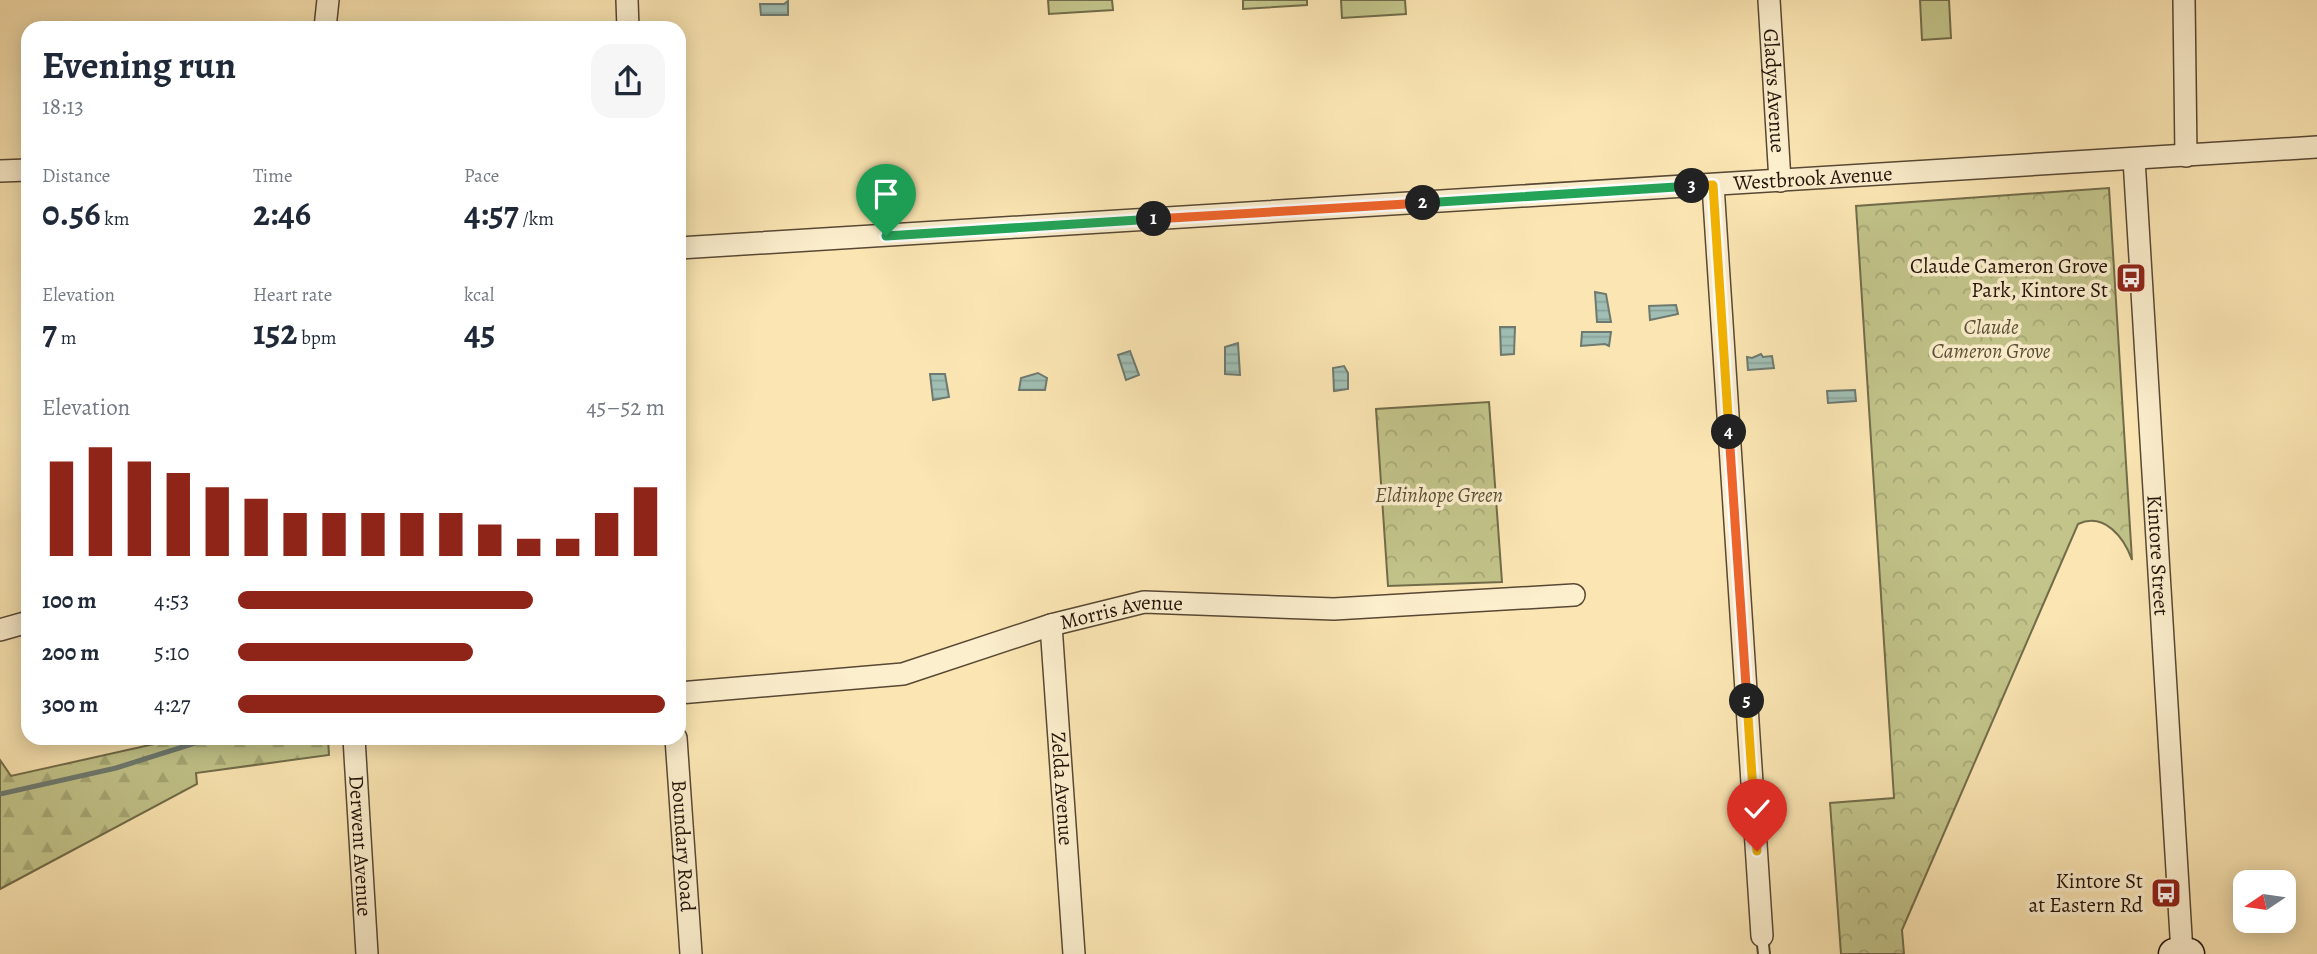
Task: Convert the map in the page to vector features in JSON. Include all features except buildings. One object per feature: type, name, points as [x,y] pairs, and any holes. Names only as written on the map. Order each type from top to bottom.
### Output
[{"type":"street","points":[[326,21],[328,0]]},
{"type":"street","points":[[627,0],[628,21]]},
{"type":"street","name":"Gladys Avenue","points":[[1769,0],[1780,181]]},
{"type":"street","points":[[2184,0],[2186,156]]},
{"type":"street","name":"Westbrook Avenue","points":[[686,248],[2317,147]]},
{"type":"street","name":"Kintore Street","points":[[2134,159],[2181,954]]},
{"type":"street","points":[[0,172],[21,170]]},
{"type":"street","points":[[1713,185],[1763,945]]},
{"type":"street","name":"Morris Avenue","points":[[686,692],[903,674],[1051,625],[1144,602],[1334,609],[1574,595]]},
{"type":"street","points":[[0,630],[21,624]]},
{"type":"street","name":"Zelda Avenue","points":[[1051,625],[1074,954]]},
{"type":"street","name":"Derwent Avenue","points":[[354,745],[367,954]]},
{"type":"street","name":"Boundary Road","points":[[676,745],[691,954]]},
{"type":"green space","points":[[1048,0],[1112,0],[1113,10],[1049,14]]},
{"type":"green space","points":[[1243,0],[1307,0],[1307,5],[1243,9]]},
{"type":"green space","points":[[1341,0],[1405,0],[1406,14],[1342,18]]},
{"type":"green space","points":[[1920,0],[1949,0],[1951,38],[1922,40]]},
{"type":"green space","name":"Claude Cameron Grove","points":[[2109,188],[2132,560],[2124,543],[2112,529],[2096,521],[2078,524],[1902,930],[1904,954],[1841,954],[1830,803],[1894,798],[1856,206]]},
{"type":"green space","name":"Eldinhope Green","points":[[1489,402],[1502,582],[1388,586],[1376,409]]},
{"type":"green space","points":[[150,745],[328,745],[329,755],[196,773],[197,784],[0,889],[0,760],[11,776]]},
{"type":"water","points":[[788,1],[788,15],[761,15],[760,4],[784,4]]},
{"type":"water","points":[[1595,292],[1606,294],[1611,322],[1597,322]]},
{"type":"water","points":[[1676,305],[1678,314],[1650,320],[1649,306]]},
{"type":"water","points":[[1500,327],[1515,327],[1514,354],[1501,355]]},
{"type":"water","points":[[1582,332],[1611,332],[1609,346],[1581,346]]},
{"type":"water","points":[[1238,343],[1240,375],[1225,374],[1225,347]]},
{"type":"water","points":[[1130,351],[1139,375],[1126,380],[1118,355]]},
{"type":"water","points":[[1761,354],[1763,357],[1772,356],[1774,368],[1748,370],[1747,357]]},
{"type":"water","points":[[1344,366],[1348,373],[1348,389],[1334,391],[1333,368]]},
{"type":"water","points":[[1038,373],[1047,378],[1045,390],[1019,390],[1021,378]]},
{"type":"water","points":[[930,374],[945,374],[949,397],[933,400]]},
{"type":"water","points":[[1855,390],[1856,401],[1828,403],[1827,391]]},
{"type":"waterway","points":[[0,794],[116,768],[189,745]]},
{"type":"place","name":"Claude Cameron Grove Park, Kintore St","points":[[2131,278]]},
{"type":"place","name":"Kintore St at Eastern Rd","points":[[2166,893]]},
{"type":"route","points":[[886,236],[1713,185],[1757,851]]}]
